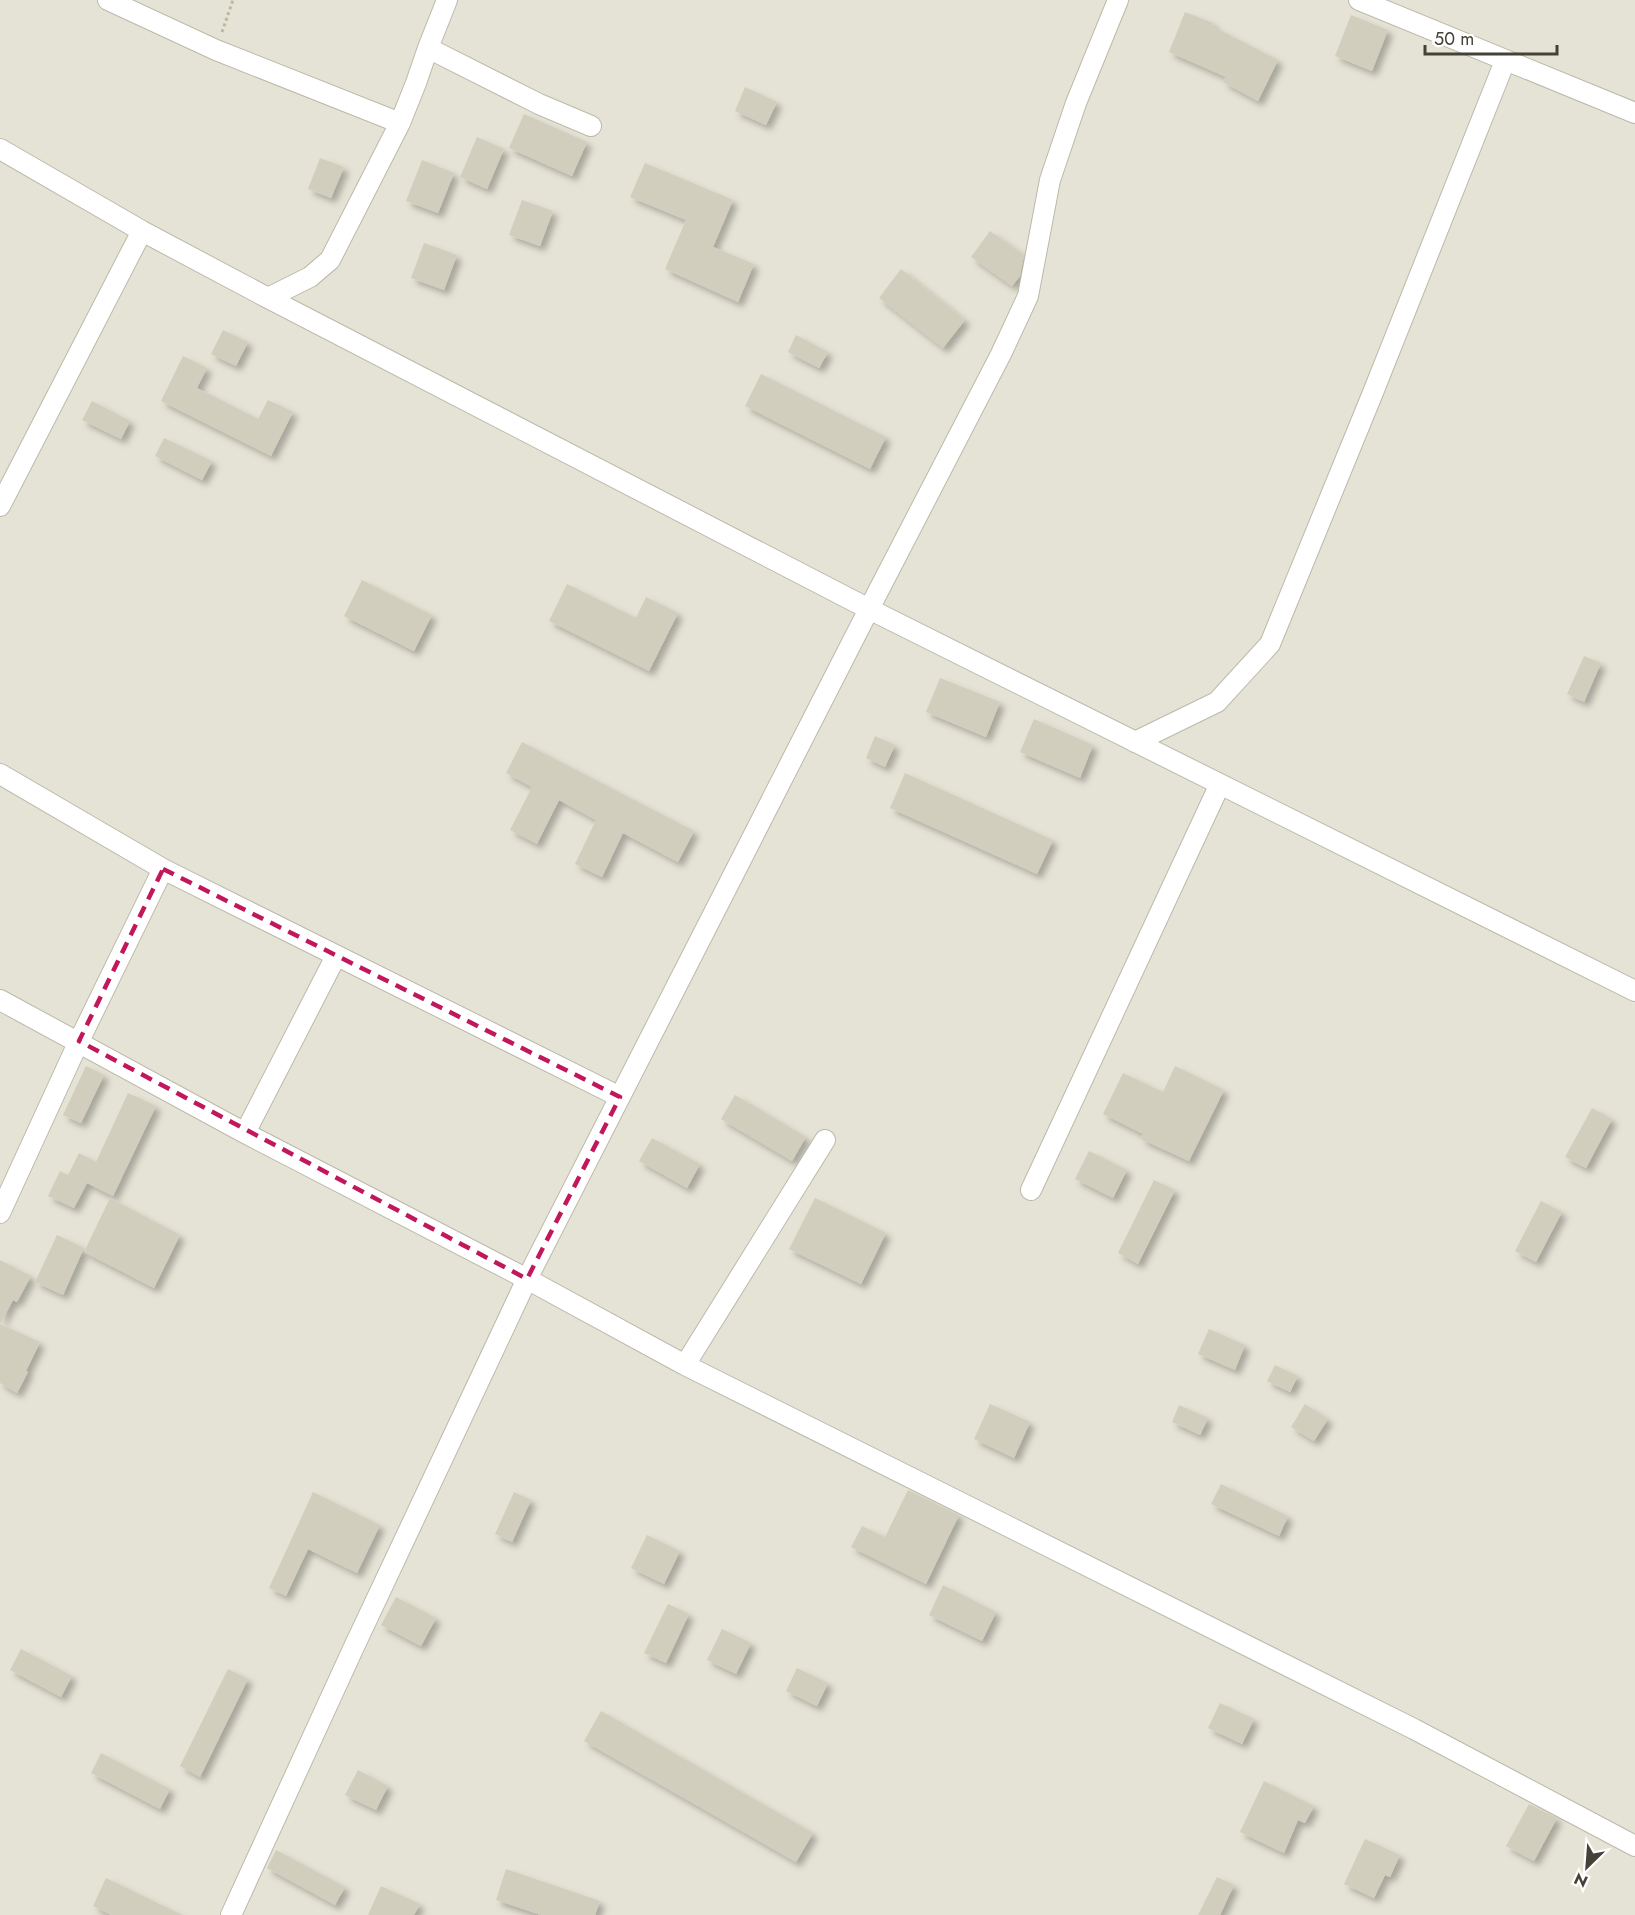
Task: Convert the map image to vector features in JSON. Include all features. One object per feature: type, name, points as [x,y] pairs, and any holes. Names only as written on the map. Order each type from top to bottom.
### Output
[{"type":"street","points":[[108,0],[216,50],[400,123]]},
{"type":"street","points":[[268,298],[310,277],[330,260],[400,123],[447,0]]},
{"type":"street","points":[[231,1915],[357,1638],[527,1279],[1001,354],[1028,296],[1050,180],[1076,103],[1118,0]]},
{"type":"street","points":[[1359,0],[1635,113]]},
{"type":"street","points":[[428,48],[539,104],[591,126]]},
{"type":"street","points":[[1135,742],[1217,702],[1270,644],[1505,61]]},
{"type":"street","points":[[0,149],[142,231],[268,298],[869,609],[1635,991]]},
{"type":"street","points":[[0,506],[142,231]]},
{"type":"street","points":[[0,774],[163,869],[620,1097]]},
{"type":"street","points":[[1031,1190],[1220,784]]},
{"type":"street","points":[[0,1213],[79,1041],[163,869]]},
{"type":"street","points":[[245,1133],[336,956]]},
{"type":"street","points":[[0,999],[245,1133],[527,1279],[684,1365],[1414,1729],[1635,1846]]},
{"type":"street","points":[[684,1365],[825,1140]]},
{"type":"path","points":[[216,50],[233,0]]},
{"type":"highlighted area","points":[[163,869],[620,1097],[527,1279],[79,1041]]},
{"type":"shaded area","points":[[0,0],[1635,0],[1635,1915],[0,1915]]},
{"type":"building","points":[[1185,12],[1213,23],[1212,26],[1278,60],[1258,101],[1223,82],[1226,77],[1169,52]]},
{"type":"building","points":[[1351,15],[1388,30],[1372,71],[1335,56]]},
{"type":"building","points":[[745,87],[777,102],[766,125],[735,111]]},
{"type":"building","points":[[524,114],[587,142],[572,176],[509,148]]},
{"type":"building","points":[[477,137],[504,149],[487,189],[460,177]]},
{"type":"building","points":[[320,158],[344,167],[331,198],[308,189]]},
{"type":"building","points":[[422,160],[454,173],[438,213],[406,201]]},
{"type":"building","points":[[645,163],[733,200],[713,247],[754,264],[738,302],[665,269],[686,220],[630,197]]},
{"type":"building","points":[[522,200],[553,211],[540,246],[509,235]]},
{"type":"building","points":[[990,231],[1024,255],[1020,276],[1012,286],[971,257]]},
{"type":"building","points":[[424,243],[457,255],[444,290],[411,278]]},
{"type":"building","points":[[901,269],[965,320],[943,348],[879,298]]},
{"type":"building","points":[[223,330],[248,342],[236,366],[211,354]]},
{"type":"building","points":[[796,335],[828,352],[819,368],[788,352]]},
{"type":"building","points":[[183,356],[207,368],[197,388],[258,419],[268,400],[293,412],[271,456],[161,401]]},
{"type":"building","points":[[761,374],[886,437],[870,469],[745,406]]},
{"type":"building","points":[[92,401],[130,421],[121,439],[82,420]]},
{"type":"building","points":[[164,438],[212,461],[202,480],[155,456]]},
{"type":"building","points":[[362,580],[432,615],[414,651],[344,616]]},
{"type":"building","points":[[567,584],[636,618],[646,597],[678,613],[649,671],[549,621]]},
{"type":"building","points":[[1584,656],[1601,663],[1584,702],[1567,694]]},
{"type":"building","points":[[940,678],[1000,702],[986,737],[926,712]]},
{"type":"building","points":[[1034,719],[1093,745],[1080,778],[1020,752]]},
{"type":"building","points":[[875,736],[895,745],[885,767],[866,758]]},
{"type":"building","points":[[522,742],[694,831],[678,862],[623,833],[602,877],[575,864],[596,820],[559,800],[537,844],[510,830],[532,787],[506,773]]},
{"type":"building","points":[[905,773],[1053,840],[1037,874],[890,808]]},
{"type":"building","points":[[86,1066],[104,1075],[81,1123],[63,1115]]},
{"type":"building","points":[[1175,1066],[1224,1090],[1189,1161],[1141,1139],[1143,1134],[1103,1114],[1123,1073],[1163,1092]]},
{"type":"building","points":[[128,1093],[156,1106],[113,1196],[87,1183],[74,1208],[48,1196],[60,1171],[68,1175],[79,1153],[96,1162]]},
{"type":"building","points":[[735,1095],[806,1137],[792,1161],[721,1119]]},
{"type":"building","points":[[1592,1108],[1612,1119],[1586,1168],[1565,1157]]},
{"type":"building","points":[[652,1138],[700,1164],[687,1188],[639,1161]]},
{"type":"building","points":[[1089,1151],[1127,1170],[1113,1198],[1075,1179]]},
{"type":"building","points":[[1154,1180],[1175,1190],[1138,1264],[1118,1253]]},
{"type":"building","points":[[110,1198],[180,1235],[154,1288],[84,1252]]},
{"type":"building","points":[[815,1198],[886,1233],[861,1284],[789,1249]]},
{"type":"building","points":[[1541,1201],[1562,1212],[1536,1262],[1515,1251]]},
{"type":"building","points":[[57,1235],[84,1248],[63,1295],[35,1282]]},
{"type":"building","points":[[0,1260],[31,1276],[17,1302],[13,1300],[0,1324]]},
{"type":"building","points":[[0,1324],[40,1342],[17,1393],[0,1383]]},
{"type":"building","points":[[1209,1329],[1245,1345],[1235,1370],[1198,1354]]},
{"type":"building","points":[[1275,1365],[1298,1376],[1290,1392],[1267,1381]]},
{"type":"building","points":[[990,1404],[1030,1422],[1014,1458],[974,1439]]},
{"type":"building","points":[[1305,1404],[1328,1419],[1314,1441],[1291,1427]]},
{"type":"building","points":[[1179,1405],[1208,1418],[1200,1435],[1172,1422]]},
{"type":"building","points":[[1221,1484],[1288,1516],[1279,1536],[1211,1504]]},
{"type":"building","points":[[908,1490],[959,1515],[926,1584],[851,1547],[862,1526],[885,1537]]},
{"type":"building","points":[[313,1492],[380,1525],[357,1573],[308,1549],[286,1596],[269,1588]]},
{"type":"building","points":[[514,1492],[531,1500],[512,1542],[495,1534]]},
{"type":"building","points":[[647,1535],[680,1551],[664,1584],[631,1568]]},
{"type":"building","points":[[943,1585],[996,1612],[982,1641],[929,1615]]},
{"type":"building","points":[[396,1597],[436,1618],[421,1646],[381,1625]]},
{"type":"building","points":[[668,1604],[689,1614],[666,1663],[644,1653]]},
{"type":"building","points":[[722,1629],[751,1643],[736,1674],[707,1660]]},
{"type":"building","points":[[21,1649],[72,1676],[61,1697],[10,1670]]},
{"type":"building","points":[[797,1668],[828,1683],[817,1706],[786,1691]]},
{"type":"building","points":[[228,1669],[248,1679],[200,1777],[180,1766]]},
{"type":"building","points":[[1220,1703],[1254,1719],[1242,1744],[1208,1728]]},
{"type":"building","points":[[601,1711],[813,1833],[796,1862],[584,1741]]},
{"type":"building","points":[[101,1753],[170,1789],[160,1809],[91,1773]]},
{"type":"building","points":[[358,1770],[388,1786],[376,1810],[345,1795]]},
{"type":"building","points":[[1264,1781],[1314,1806],[1305,1823],[1298,1820],[1284,1853],[1240,1832]]},
{"type":"building","points":[[1529,1804],[1557,1818],[1534,1861],[1506,1846]]},
{"type":"building","points":[[1365,1839],[1400,1855],[1390,1877],[1385,1875],[1374,1898],[1344,1884]]},
{"type":"building","points":[[276,1850],[345,1887],[335,1905],[267,1868]]},
{"type":"building","points":[[506,1869],[600,1901],[595,1915],[541,1915],[496,1900]]},
{"type":"building","points":[[1217,1877],[1234,1885],[1220,1915],[1198,1915]]},
{"type":"building","points":[[106,1878],[182,1915],[111,1915],[93,1906]]},
{"type":"building","points":[[381,1886],[420,1904],[414,1915],[368,1915]]}]
